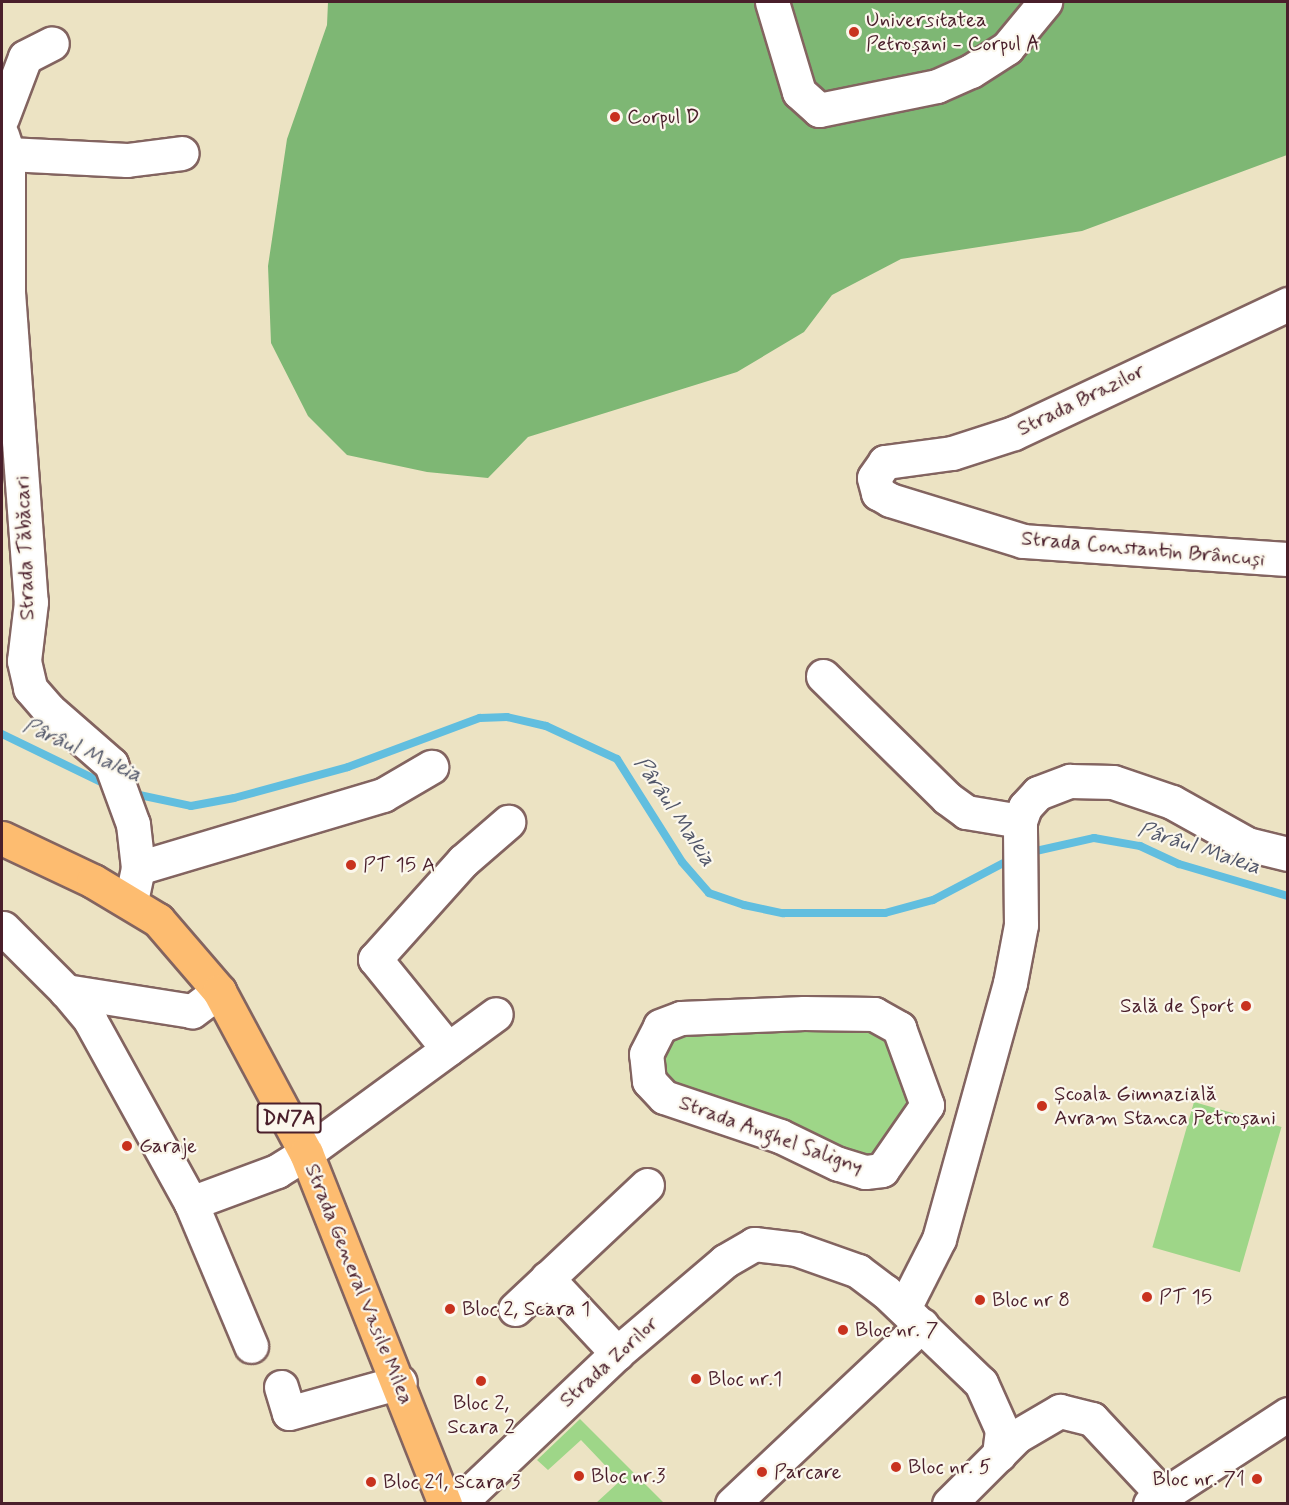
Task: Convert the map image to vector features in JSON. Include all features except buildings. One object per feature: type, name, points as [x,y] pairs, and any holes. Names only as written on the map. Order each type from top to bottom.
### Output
[{"type":"main road","name":"Strada General Vasile Milea","points":[[2,838],[131,902],[179,938],[219,991],[306,1153],[399,1382],[445,1503]]},
{"type":"street","points":[[772,2],[799,92],[819,110],[937,86],[971,71],[1007,48],[1045,2]]},
{"type":"street","points":[[2,118],[25,57],[52,43]]},
{"type":"street","name":"Strada Tăbăcari","points":[[131,902],[138,868],[133,824],[111,764],[48,709],[30,688],[24,661],[31,602],[8,292],[5,145],[127,160],[182,153]]},
{"type":"street","name":"Strada Brazilor","points":[[874,478],[885,462],[952,453],[1014,433],[1287,304]]},
{"type":"street","name":"Strada Constantin Brâncuși","points":[[874,478],[878,493],[890,500],[1023,540],[1287,559]]},
{"type":"street","points":[[823,676],[947,798],[966,812],[1020,827]]},
{"type":"street","points":[[138,868],[383,795],[431,767]]},
{"type":"street","points":[[732,1503],[913,1316],[939,1239],[975,1116],[1010,983],[1022,886],[1020,827],[1025,807],[1052,787],[1104,781],[1141,789],[1247,844],[1287,854]]},
{"type":"street","points":[[448,1048],[375,959],[463,861],[508,822]]},
{"type":"street","points":[[3,928],[66,991],[90,1020],[192,1203],[251,1346]]},
{"type":"street","points":[[66,991],[192,1011],[219,991]]},
{"type":"street","points":[[192,1203],[277,1171],[306,1153],[496,1014]]},
{"type":"street","name":"Strada Anghel Saligny","points":[[874,1014],[899,1028],[927,1105],[882,1170],[865,1172],[780,1136],[664,1097],[649,1082],[646,1054],[660,1026],[681,1018],[874,1014]]},
{"type":"street","points":[[927,1105],[975,1116]]},
{"type":"street","points":[[515,1309],[646,1185]]},
{"type":"street","name":"Strada Zorilor","points":[[458,1503],[617,1353],[739,1250],[773,1244],[858,1271],[913,1316]]},
{"type":"street","points":[[547,1278],[617,1353]]},
{"type":"street","points":[[913,1316],[993,1401],[1002,1430],[999,1455]]},
{"type":"street","points":[[282,1387],[289,1413],[399,1382]]},
{"type":"street","points":[[949,1503],[1041,1418],[1060,1411],[1081,1413],[1156,1499],[1287,1414]]},
{"type":"green space","points":[[328,2],[1287,2],[1287,155],[1082,231],[901,259],[832,295],[804,332],[737,372],[528,437],[488,478],[427,472],[347,455],[308,416],[271,343],[268,266],[287,139],[327,25]]},
{"type":"green space","points":[[775,1018],[897,1032],[921,1100],[880,1165],[654,1080],[664,1028]]},
{"type":"green space","points":[[1194,1102],[1281,1127],[1240,1272],[1152,1247]]},
{"type":"green space","points":[[580,1419],[664,1503],[596,1503],[620,1481],[581,1440],[548,1470],[537,1460]]},
{"type":"waterway","name":"Pârâul Maleia","points":[[130,793],[191,806],[234,798],[348,767],[480,718],[507,717],[546,726],[617,759],[682,862],[709,893],[744,905],[783,913],[885,913],[933,900],[1015,857]]},
{"type":"waterway","name":"Pârâul Maleia","points":[[2,734],[109,786]]},
{"type":"waterway","name":"Pârâul Maleia","points":[[1027,853],[1094,838],[1140,846],[1179,864],[1288,896]]},
{"type":"place","name":"Universitatea Petroșani - Corpul A","points":[[854,32]]},
{"type":"place","name":"Corpul D","points":[[615,117]]},
{"type":"place","name":"PT 15 A","points":[[351,865]]},
{"type":"place","name":"Sală de Sport","points":[[1246,1006]]},
{"type":"place","name":"Școala Gimnazială Avram Stanca Petroșani","points":[[1042,1106]]},
{"type":"place","name":"Garaje","points":[[127,1146]]},
{"type":"place","name":"PT 15","points":[[1147,1297]]},
{"type":"place","name":"Bloc nr 8","points":[[980,1300]]},
{"type":"place","name":"Bloc 2, Scara 1","points":[[450,1309]]},
{"type":"place","name":"Bloc nr. 7","points":[[843,1330]]},
{"type":"place","name":"Bloc nr.1","points":[[696,1379]]},
{"type":"place","name":"Bloc 2, Scara 2","points":[[481,1381]]},
{"type":"place","name":"Bloc nr. 5","points":[[896,1467]]},
{"type":"place","name":"Parcare","points":[[762,1472]]},
{"type":"place","name":"Bloc nr.3","points":[[579,1476]]},
{"type":"place","name":"Bloc nr. 71","points":[[1257,1479]]},
{"type":"place","name":"Bloc 21, Scara 3","points":[[371,1482]]}]
